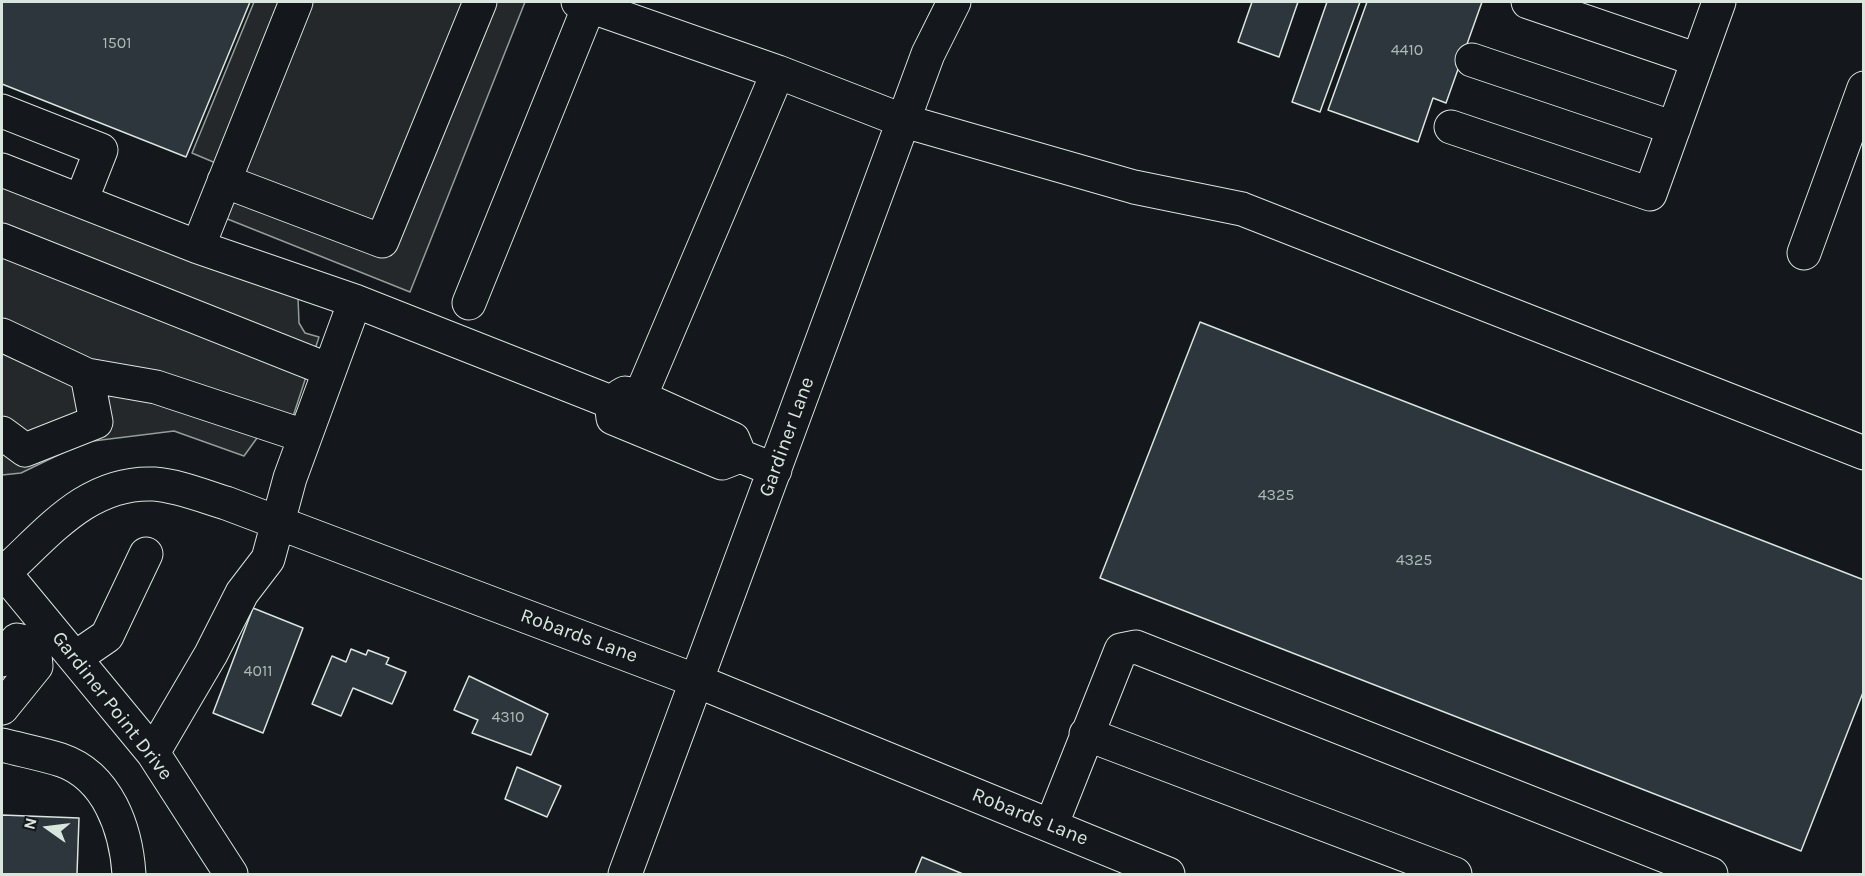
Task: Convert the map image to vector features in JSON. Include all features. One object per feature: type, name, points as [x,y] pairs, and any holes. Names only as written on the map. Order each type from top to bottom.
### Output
[{"type":"street","points":[[198,247],[296,2]]},
{"type":"street","points":[[224,181],[382,241],[480,2]]},
{"type":"street","name":"Gardiner Lane","points":[[625,874],[928,54],[954,2]]},
{"type":"street","points":[[1528,2],[1698,60]]},
{"type":"street","points":[[1451,127],[1650,194],[1719,2]]},
{"type":"street","points":[[469,303],[584,4],[778,72],[904,121],[1134,187],[1242,209],[1863,453]]},
{"type":"street","points":[[1472,60],[1674,128]]},
{"type":"street","points":[[775,470],[740,456],[734,439],[682,432],[613,418],[625,399],[778,72]]},
{"type":"street","points":[[1804,253],[1863,88]]},
{"type":"street","points":[[2,111],[101,150],[81,201]]},
{"type":"street","points":[[2,170],[198,247],[625,399]]},
{"type":"street","points":[[2,240],[329,370]]},
{"type":"street","points":[[153,753],[211,654],[242,593],[268,560],[276,522],[304,436],[355,302]]},
{"type":"street","points":[[2,335],[87,375],[156,387],[304,436]]},
{"type":"street","points":[[2,433],[25,450],[96,422],[87,375]]},
{"type":"street","name":"Robards Lane","points":[[3,572],[77,507],[100,493],[121,486],[154,484],[178,488],[276,522],[697,681],[1168,874]]},
{"type":"street","points":[[75,658],[107,636],[146,554]]},
{"type":"street","name":"Gardiner Point Drive","points":[[3,572],[43,637],[75,658],[153,753],[231,874]]},
{"type":"street","points":[[2,660],[17,640],[43,637],[36,666],[2,708]]},
{"type":"street","points":[[1051,825],[1121,650],[1136,647],[1711,872],[1711,874]]},
{"type":"street","points":[[1086,734],[1455,874]]},
{"type":"street","points":[[2,745],[63,761],[92,779],[110,802],[123,836],[129,874]]},
{"type":"shaded area","points":[[254,2],[525,2],[410,292],[200,208],[218,164],[192,153]]},
{"type":"shaded area","points":[[2,181],[298,298],[299,323],[305,333],[319,337],[285,441],[257,438],[244,456],[174,431],[85,442],[21,473],[2,475]]},
{"type":"building","points":[[2,2],[250,2],[186,157],[2,84]]},
{"type":"building","points":[[1252,2],[1298,2],[1279,57],[1238,42]]},
{"type":"building","points":[[1327,2],[1360,2],[1320,112],[1292,102]]},
{"type":"building","points":[[1367,2],[1482,2],[1446,103],[1433,98],[1418,142],[1328,110]]},
{"type":"building","points":[[1200,322],[1864,580],[1864,690],[1801,851],[1100,578]]},
{"type":"building","points":[[253,608],[303,628],[263,733],[213,713]]},
{"type":"building","points":[[351,649],[366,655],[368,650],[389,658],[386,664],[406,672],[392,704],[353,688],[341,716],[312,704],[332,656],[346,662]]},
{"type":"building","points":[[469,676],[548,714],[531,755],[472,733],[478,720],[454,710]]},
{"type":"building","points":[[517,767],[561,786],[547,817],[505,799]]},
{"type":"building","points":[[2,815],[79,818],[77,874],[2,874]]},
{"type":"building","points":[[922,857],[963,874],[915,874]]}]
